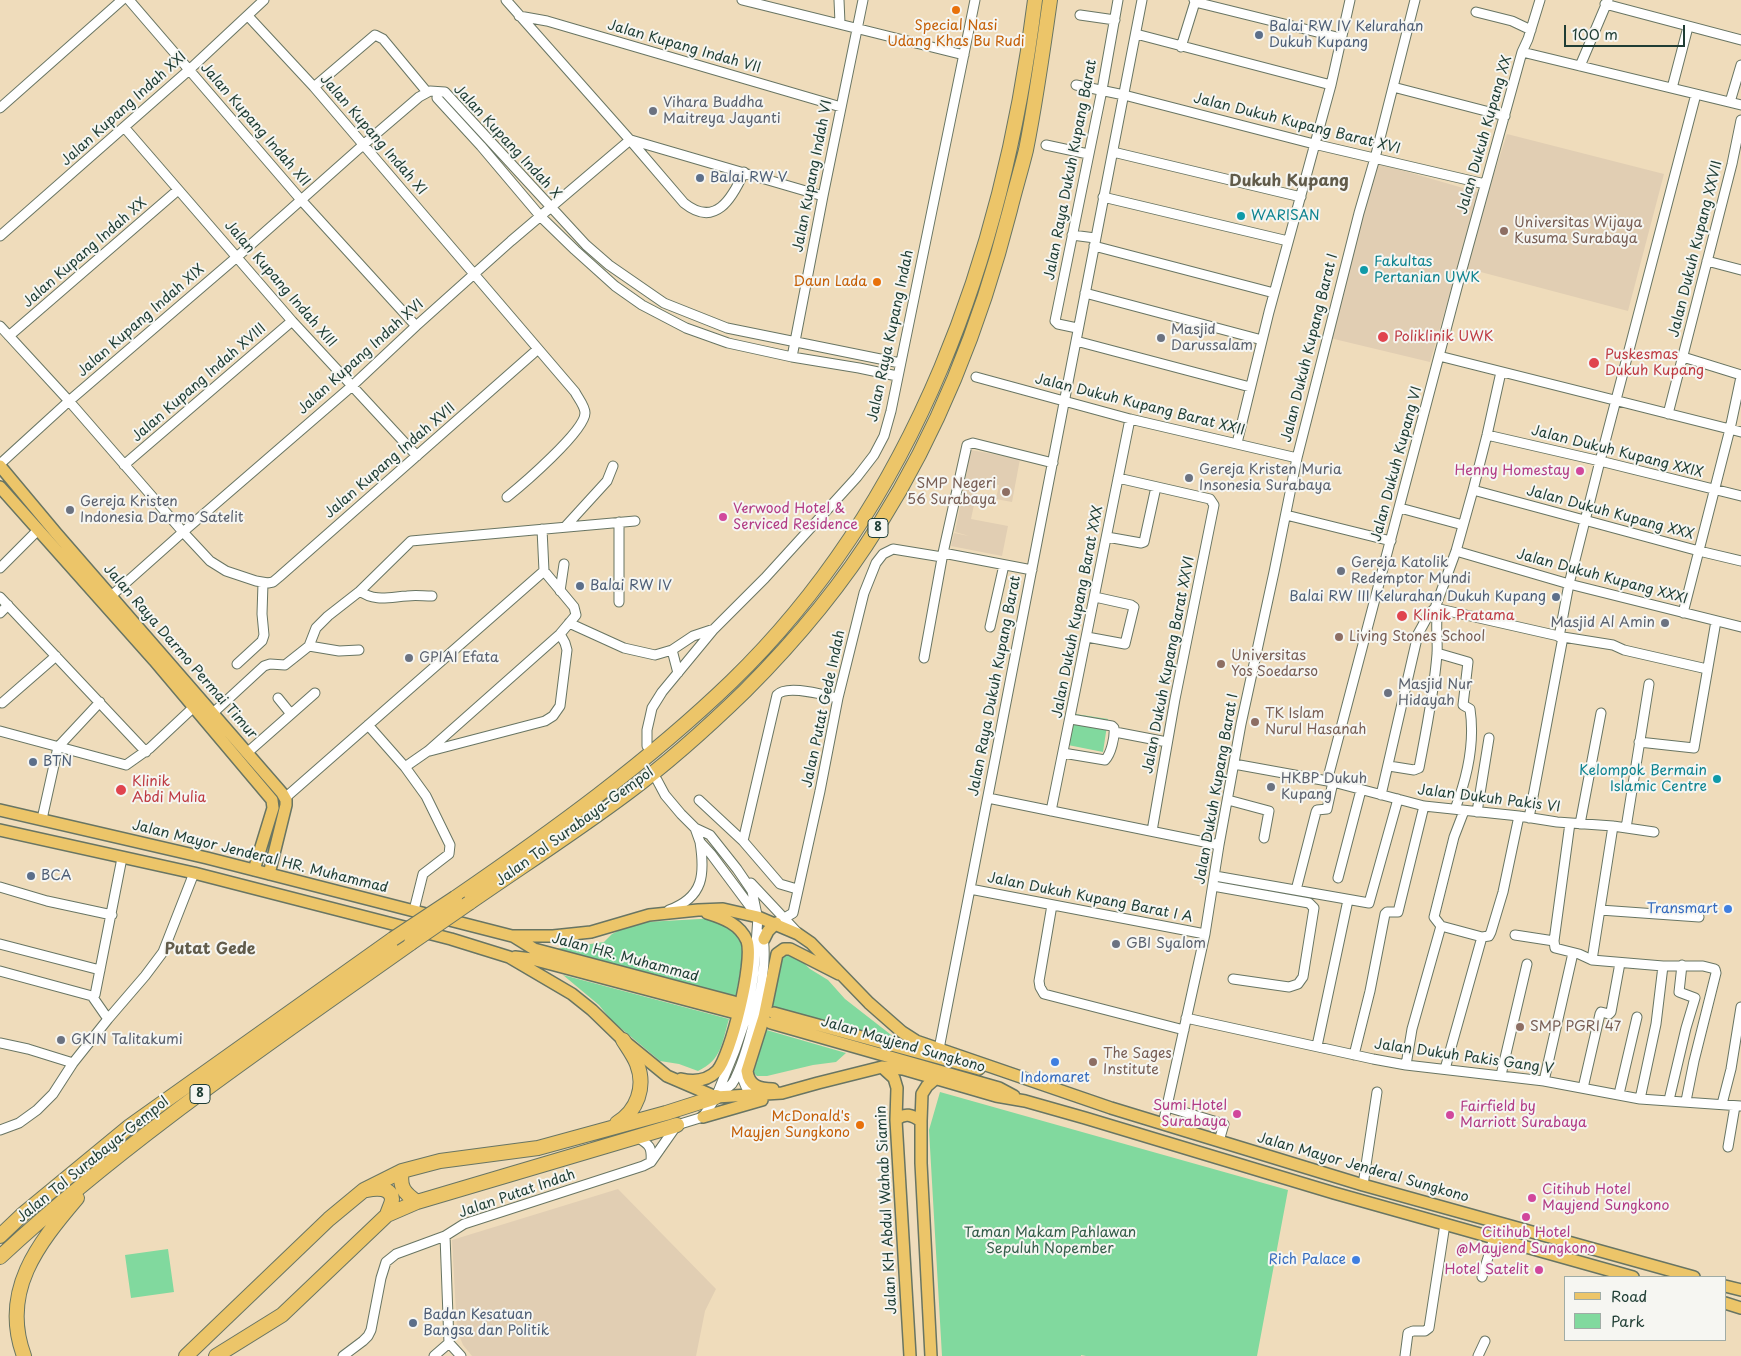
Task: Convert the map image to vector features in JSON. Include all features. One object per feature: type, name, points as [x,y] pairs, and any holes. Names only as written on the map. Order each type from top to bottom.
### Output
[{"type":"highway","name":"Jalan Tol Surabaya–Gempol","points":[[0,1236],[22,1215],[130,1126],[587,804],[652,752],[731,682],[793,616],[854,534],[912,435],[952,345],[974,282],[1011,149],[1035,0]]},
{"type":"highway","name":"Jalan Tol Surabaya–Gempol","points":[[0,1257],[104,1167],[225,1075],[627,793],[724,711],[782,653],[813,616],[878,528],[905,481],[954,379],[975,328],[992,276],[1025,151],[1050,0]]},
{"type":"highway","points":[[596,1132],[619,1123],[630,1114],[639,1096],[641,1078],[637,1064],[623,1040]]},
{"type":"highway","points":[[186,1356],[329,1219],[364,1190],[402,1171],[440,1161],[538,1148],[666,1113],[716,1097]]},
{"type":"highway","points":[[216,1356],[282,1315],[387,1215],[417,1202],[677,1125]]},
{"type":"highway","points":[[24,1356],[17,1345],[12,1329],[11,1308],[17,1280],[26,1261],[42,1240],[104,1167]]},
{"type":"highway","points":[[402,1171],[401,1187],[405,1194],[417,1202]]},
{"type":"highway","points":[[364,1190],[376,1188],[386,1190],[392,1200],[387,1215]]},
{"type":"main road","name":"Jalan Raya Darmo Permai Timur","points":[[0,465],[38,524]]},
{"type":"main road","name":"Jalan Raya Darmo Permai Timur","points":[[0,486],[64,550],[197,703],[273,802],[254,870]]},
{"type":"main road","name":"Jalan Raya Darmo Permai Timur","points":[[197,703],[213,713],[277,786],[285,798]]},
{"type":"main road","points":[[269,874],[286,805],[285,798]]},
{"type":"main road","name":"Jalan Mayor Jenderal HR. Muhammad","points":[[0,810],[254,870],[512,936]]},
{"type":"main road","points":[[0,830],[194,874],[451,939],[510,957],[572,994],[666,1076],[716,1097],[782,1094]]},
{"type":"main road","points":[[659,1071],[688,1080],[702,1080],[712,1076],[720,1067],[727,1051],[739,1010],[748,966],[747,942],[733,924],[725,919],[698,910]]},
{"type":"main road","points":[[512,936],[554,936],[591,932],[649,915],[698,910],[723,910],[780,920],[811,943],[868,1003],[902,1032],[916,1040],[1027,1079]]},
{"type":"main road","points":[[764,939],[768,930],[780,920]]},
{"type":"main road","name":"Jalan HR. Muhammad","points":[[510,957],[532,959],[733,1007],[534,949],[512,936]]},
{"type":"main road","points":[[807,1086],[762,1089],[754,1086],[748,1077],[747,1071],[764,1017],[775,961],[779,952],[787,949],[842,976]]},
{"type":"main road","name":"Jalan Mayjend Sungkono","points":[[1025,1101],[998,1088],[773,1018],[987,1072],[1027,1079]]},
{"type":"main road","points":[[703,1117],[807,1086],[882,1067],[903,1069],[996,1096],[1025,1101],[1148,1136],[1351,1197],[1629,1276]]},
{"type":"main road","name":"Jalan KH Abdul Wahab Siamin","points":[[882,1067],[894,1078],[897,1088],[896,1120],[910,1356]]},
{"type":"main road","points":[[931,1356],[921,1163],[921,1121],[922,1094],[935,1079]]},
{"type":"main road","name":"Jalan Mayor Jenderal Sungkono","points":[[1027,1079],[1163,1124],[1364,1186],[1690,1276]]},
{"type":"main road","points":[[896,1120],[904,1115],[908,1115],[921,1121]]},
{"type":"main road","points":[[1351,1197],[1357,1198],[1362,1195],[1364,1186]]},
{"type":"main road","points":[[1364,1186],[1365,1201]]},
{"type":"main road","points":[[1726,1286],[1741,1290]]},
{"type":"main road","points":[[1726,1303],[1741,1308]]},
{"type":"main road","points":[[908,1320],[929,1319]]},
{"type":"street","points":[[0,108],[122,0]]},
{"type":"street","name":"Jalan Kupang Indah XII","points":[[128,0],[302,201],[416,326]]},
{"type":"street","name":"Jalan Kupang Indah XXI","points":[[0,236],[189,70],[264,0]]},
{"type":"street","points":[[506,0],[684,203],[696,211],[709,212],[718,210],[728,202],[744,172]]},
{"type":"street","points":[[742,0],[771,4],[857,29],[964,54]]},
{"type":"street","points":[[839,0],[840,23]]},
{"type":"street","name":"Jalan Kupang Indah VI","points":[[792,357],[822,196],[864,0]]},
{"type":"street","name":"Jalan Raya Kupang Indah","points":[[647,746],[647,730],[652,708],[662,692],[714,629],[772,571],[857,477],[874,455],[884,436],[891,411],[975,0]]},
{"type":"street","name":"Jalan Raya Dukuh Kupang Barat","points":[[1078,328],[1058,324],[1056,321],[1118,0]]},
{"type":"street","name":"Jalan Raya Dukuh Kupang Barat","points":[[940,1048],[1142,0]]},
{"type":"street","points":[[1237,443],[1274,293],[1331,86],[1350,0]]},
{"type":"street","name":"Jalan Dukuh Kupang Barat I","points":[[1163,1124],[1205,934],[1243,713],[1297,458],[1415,0]]},
{"type":"street","points":[[1522,52],[1540,0]]},
{"type":"street","points":[[1182,47],[1194,1],[1341,38]]},
{"type":"street","points":[[1580,66],[1606,2],[1688,27],[1741,40]]},
{"type":"street","points":[[1476,12],[1512,21],[1531,30]]},
{"type":"street","points":[[1080,15],[1114,20]]},
{"type":"street","name":"Jalan Kupang Indah XI","points":[[248,16],[314,87],[573,389],[585,411],[578,428],[567,442],[507,497]]},
{"type":"street","name":"Jalan Kupang Indah VII","points":[[519,16],[547,21],[841,107]]},
{"type":"street","points":[[1672,88],[1688,27]]},
{"type":"street","points":[[1136,34],[1331,86]]},
{"type":"street","points":[[314,87],[376,35],[383,39],[427,92],[438,92]]},
{"type":"street","name":"Jalan Dukuh Kupang XX","points":[[1439,356],[1522,52],[1741,105]]},
{"type":"street","points":[[1730,102],[1741,65]]},
{"type":"street","name":"Jalan Dukuh Kupang Barat XVI","points":[[1076,85],[1124,94],[1314,144],[1485,184]]},
{"type":"street","points":[[1392,87],[1505,116]]},
{"type":"street","name":"Jalan Kupang Indah XII","points":[[302,201],[362,145],[427,92]]},
{"type":"street","name":"Jalan Kupang Indah X","points":[[897,376],[728,343],[686,328],[651,310],[615,286],[574,250],[541,217],[437,98],[438,92],[445,92],[586,245],[609,265],[658,300],[727,328],[900,363]]},
{"type":"street","points":[[1529,818],[1569,584],[1696,94]]},
{"type":"street","name":"Jalan Dukuh Kupang XXVII","points":[[1668,414],[1732,164],[1741,120]]},
{"type":"street","name":"Jalan Kupang Indah XIII","points":[[124,127],[238,256],[292,321],[417,456]]},
{"type":"street","points":[[480,146],[488,138]]},
{"type":"street","points":[[630,140],[822,196]]},
{"type":"street","name":"Jalan Kupang Indah XVI","points":[[107,600],[352,386],[511,241],[630,140]]},
{"type":"street","points":[[1046,145],[1088,154]]},
{"type":"street","points":[[1113,152],[1301,197]]},
{"type":"street","points":[[1732,164],[1741,168]]},
{"type":"street","points":[[508,178],[517,171]]},
{"type":"street","name":"Jalan Kupang Indah XX","points":[[9,336],[178,190]]},
{"type":"street","points":[[1103,197],[1288,242]]},
{"type":"street","name":"Jalan Kupang Indah XIX","points":[[0,465],[69,401],[302,201]]},
{"type":"street","points":[[1072,235],[1274,293]]},
{"type":"street","points":[[1707,261],[1741,270]]},
{"type":"street","points":[[1085,293],[1262,340]]},
{"type":"street","points":[[651,310],[658,300]]},
{"type":"street","name":"Jalan Kupang Indah XVIII","points":[[124,465],[292,321]]},
{"type":"street","points":[[0,326],[69,401],[183,532],[217,566],[260,582],[264,636],[262,641],[237,664]]},
{"type":"street","points":[[1076,341],[1250,388]]},
{"type":"street","name":"Jalan Kupang Indah XVII","points":[[260,582],[273,582],[279,578],[538,349]]},
{"type":"street","points":[[1439,356],[1741,432]]},
{"type":"street","name":"Jalan Dukuh Kupang VI","points":[[1296,890],[1316,812],[1317,810],[1326,809],[1330,782],[1439,356]]},
{"type":"street","points":[[1683,358],[1741,376],[1715,490],[1683,613]]},
{"type":"street","points":[[1389,766],[1414,770],[1419,768],[1432,696],[1437,653],[1437,628],[1435,623],[1437,608],[1456,551],[1473,490],[1501,372]]},
{"type":"street","name":"Jalan Dukuh Kupang Barat XXII","points":[[976,376],[1130,419],[1297,458]]},
{"type":"street","name":"Jalan Dukuh Kupang Barat XXX","points":[[1051,811],[1130,419]]},
{"type":"street","name":"Jalan Dukuh Kupang XXIX","points":[[1487,435],[1600,460],[1741,496]]},
{"type":"street","points":[[924,658],[942,555],[967,445],[973,443],[1053,463]]},
{"type":"street","points":[[565,527],[610,478],[613,466]]},
{"type":"street","points":[[1107,537],[1144,542],[1156,488],[1118,478]]},
{"type":"street","name":"Jalan Dukuh Kupang Barat XXVI","points":[[1152,831],[1174,699],[1214,505],[1210,499],[1156,488]]},
{"type":"street","name":"Jalan Dukuh Kupang XXX","points":[[1473,490],[1741,561]]},
{"type":"street","points":[[1400,508],[1463,525]]},
{"type":"street","points":[[1286,516],[1391,541]]},
{"type":"street","points":[[213,713],[264,666],[270,664],[285,665],[309,646],[312,634],[320,623],[360,591],[411,541],[635,521]]},
{"type":"street","points":[[619,522],[619,602]]},
{"type":"street","points":[[0,568],[38,524]]},
{"type":"street","points":[[405,767],[428,751],[560,634],[576,616],[576,610],[544,571],[542,529]]},
{"type":"street","name":"Jalan Putat Gede Indah","points":[[780,920],[793,913],[838,698],[864,593],[876,563],[883,554],[893,549],[1032,570]]},
{"type":"street","name":"Jalan Dukuh Kupang XXXI","points":[[1456,551],[1569,584],[1741,627]]},
{"type":"street","points":[[560,591],[564,564]]},
{"type":"street","points":[[990,626],[1004,565]]},
{"type":"street","points":[[285,798],[544,571]]},
{"type":"street","points":[[360,591],[367,596],[380,598],[432,596]]},
{"type":"street","points":[[0,597],[146,752]]},
{"type":"street","points":[[1087,638],[1124,645],[1134,607],[1131,604],[1095,597]]},
{"type":"street","points":[[0,613],[8,605]]},
{"type":"street","points":[[1437,608],[1561,637],[1613,645],[1624,650],[1707,669]]},
{"type":"street","points":[[1382,795],[1418,634],[1429,614],[1437,608]]},
{"type":"street","points":[[1639,742],[1694,748],[1716,621]]},
{"type":"street","points":[[569,623],[636,652],[656,655],[672,650],[694,636],[714,629]]},
{"type":"street","points":[[428,751],[545,721],[553,716],[561,701],[566,650],[565,643],[560,634]]},
{"type":"street","points":[[309,646],[339,651],[359,650]]},
{"type":"street","points":[[672,650],[678,673]]},
{"type":"street","points":[[1437,653],[1468,662],[1462,706],[1470,709],[1472,731],[1460,810],[1434,917],[1441,926],[1486,936]]},
{"type":"street","points":[[2,703],[56,656]]},
{"type":"street","points":[[1626,828],[1648,684]]},
{"type":"street","points":[[743,841],[777,695],[784,690],[798,690],[838,698]]},
{"type":"street","points":[[248,752],[315,693]]},
{"type":"street","points":[[278,698],[291,714]]},
{"type":"street","points":[[42,819],[58,747],[100,702]]},
{"type":"street","points":[[0,730],[126,765],[146,752],[197,703]]},
{"type":"street","points":[[1601,713],[1575,823],[1553,946],[1592,960],[1663,966],[1703,966],[1715,969],[1716,973],[1686,1101]]},
{"type":"street","points":[[1063,753],[1104,760],[1109,756],[1115,732],[1112,726],[1071,719]]},
{"type":"street","points":[[368,725],[405,767],[426,796],[450,847],[449,854],[423,874],[414,910]]},
{"type":"street","points":[[1115,732],[1167,742]]},
{"type":"street","points":[[1477,812],[1489,738]]},
{"type":"street","name":"Jalan Dukuh Pakis VI","points":[[1234,764],[1330,782],[1424,806],[1654,832]]},
{"type":"street","points":[[649,915],[677,907],[687,900],[696,890],[702,877],[703,865],[700,842],[695,828],[665,795],[657,780]]},
{"type":"street","points":[[1338,878],[1361,790]]},
{"type":"street","points":[[988,798],[1219,845]]},
{"type":"street","points":[[1215,876],[1370,903],[1398,799]]},
{"type":"street","points":[[699,800],[743,841],[780,884],[798,889]]},
{"type":"street","points":[[1228,800],[1269,811],[1264,838]]},
{"type":"street","points":[[1354,1055],[1370,991],[1386,912],[1397,912],[1424,806]]},
{"type":"street","points":[[1445,1069],[1486,936],[1503,892],[1519,816]]},
{"type":"street","points":[[1592,960],[1613,826]]},
{"type":"street","points":[[695,828],[710,835],[780,920]]},
{"type":"street","points":[[651,1162],[677,1125],[703,1117],[716,1097],[748,1012],[754,972],[758,917],[700,842]]},
{"type":"street","points":[[92,996],[95,995],[122,858]]},
{"type":"street","points":[[716,1097],[732,1084],[739,1070],[756,1014],[764,952],[764,939],[752,891],[737,869]]},
{"type":"street","points":[[0,1130],[19,1123],[37,1110],[53,1094],[108,1019],[145,976],[163,952],[194,874]]},
{"type":"street","points":[[1213,886],[1309,903],[1314,908],[1303,977],[1298,984],[1289,987],[1233,979]]},
{"type":"street","points":[[0,888],[112,915]]},
{"type":"street","name":"Jalan Dukuh Kupang Barat I A","points":[[970,889],[1205,934]]},
{"type":"street","points":[[1317,1046],[1348,900]]},
{"type":"street","points":[[1052,905],[1039,981],[1044,994],[1184,1030]]},
{"type":"street","points":[[1600,910],[1699,917]]},
{"type":"street","points":[[1406,1065],[1412,1029],[1441,926]]},
{"type":"street","points":[[1515,935],[1554,941]]},
{"type":"street","points":[[0,944],[100,970]]},
{"type":"street","points":[[1544,1081],[1573,953]]},
{"type":"street","points":[[1583,1088],[1600,1014],[1601,1012],[1609,1014],[1611,1012],[1620,963]]},
{"type":"street","points":[[1502,1076],[1527,964]]},
{"type":"street","points":[[1669,1100],[1695,998],[1679,992],[1682,965]]},
{"type":"street","points":[[1640,1099],[1656,1024],[1663,966]]},
{"type":"street","points":[[0,971],[92,996],[108,1019]]},
{"type":"street","points":[[1722,1104],[1731,1068],[1741,1007]]},
{"type":"street","points":[[1619,1094],[1637,1017]]},
{"type":"street","name":"Jalan Dukuh Pakis Gang V","points":[[1186,1018],[1406,1065],[1544,1081],[1640,1099],[1738,1106]]},
{"type":"street","points":[[0,1043],[28,1049],[74,1063]]},
{"type":"street","points":[[739,1070],[746,1087],[753,1096]]},
{"type":"street","points":[[1364,1186],[1377,1092]]},
{"type":"street","points":[[1728,1147],[1738,1106]]},
{"type":"street","points":[[1167,1107],[1224,1124],[1219,1141]]},
{"type":"street","points":[[638,1137],[648,1144],[651,1162]]},
{"type":"street","name":"Jalan Putat Indah","points":[[343,1356],[368,1336],[386,1262],[396,1254],[445,1236],[464,1224],[651,1162]]},
{"type":"street","points":[[1405,1356],[1408,1333],[1425,1331],[1429,1328],[1445,1224]]},
{"type":"street","points":[[445,1236],[449,1342],[460,1356]]},
{"type":"street","points":[[1482,1278],[1494,1238]]},
{"type":"street","points":[[1478,1356],[1485,1341]]},
{"type":"street","points":[[434,1356],[449,1342]]},
{"type":"shaded area","name":"Universitas Wijaya Kusuma Surabaya","points":[[1507,134],[1664,174],[1628,311],[1458,266],[1430,362],[1330,338],[1377,163],[1487,195]]},
{"type":"shaded area","name":"SMP Negeri 56 Surabaya","points":[[971,450],[1020,459],[1012,502],[996,499],[999,485],[979,481],[971,519],[1008,526],[1002,556],[951,546],[954,533],[969,536],[955,532]]},
{"type":"shaded area","points":[[618,1189],[716,1289],[705,1311],[696,1356],[472,1356],[463,1345],[457,1330],[452,1240]]},
{"type":"green space","points":[[1069,713],[1108,719],[1103,752],[1063,744]]},
{"type":"green space","points":[[718,918],[735,929],[744,947],[736,997],[555,949],[604,942],[612,934],[626,927],[646,922]]},
{"type":"green space","points":[[791,951],[810,969],[828,980],[845,999],[899,1041],[769,1006],[778,954]]},
{"type":"green space","points":[[563,975],[729,1019],[717,1056],[706,1067],[698,1071],[679,1064],[660,1061],[611,1020],[599,1005]]},
{"type":"green space","points":[[763,1029],[846,1053],[836,1062],[813,1065],[767,1076],[757,1076],[751,1070]]},
{"type":"green space","name":"Taman Makam Pahlawan Sepuluh Nopember","points":[[940,1092],[1288,1190],[1257,1356],[942,1356],[929,1130]]},
{"type":"green space","points":[[168,1249],[174,1292],[131,1298],[125,1255]]},
{"type":"place","name":"Special Nasi Udang Khas Bu Rudi","points":[[956,10]]},
{"type":"place","name":"Balai RW IV Kelurahan Dukuh Kupang","points":[[1259,35]]},
{"type":"place","name":"Vihara Buddha Maitreya Jayanti","points":[[653,111]]},
{"type":"place","name":"Balai RW V","points":[[700,178]]},
{"type":"place","name":"WARISAN","points":[[1241,216]]},
{"type":"place","name":"Universitas Wijaya Kusuma Surabaya","points":[[1504,231]]},
{"type":"place","name":"Fakultas Pertanian UWK","points":[[1364,270]]},
{"type":"place","name":"Daun Lada","points":[[877,282]]},
{"type":"place","name":"Poliklinik UWK","points":[[1383,337]]},
{"type":"place","name":"Masjid Darussalam","points":[[1161,338]]},
{"type":"place","name":"Puskesmas Dukuh Kupang","points":[[1594,363]]},
{"type":"place","name":"Henny Homestay","points":[[1580,471]]},
{"type":"place","name":"Gereja Kristen Muria Insonesia Surabaya","points":[[1189,478]]},
{"type":"place","name":"SMP Negeri 56 Surabaya","points":[[1006,492]]},
{"type":"place","name":"Gereja Kristen Indonesia Darmo Satelit","points":[[70,510]]},
{"type":"place","name":"Verwood Hotel & Serviced Residence","points":[[723,517]]},
{"type":"place","name":"Gereja Katolik Redemptor Mundi","points":[[1341,571]]},
{"type":"place","name":"Balai RW IV","points":[[580,586]]},
{"type":"place","name":"Balai RW III Kelurahan Dukuh Kupang","points":[[1556,597]]},
{"type":"place","name":"Klinik Pratama","points":[[1402,616]]},
{"type":"place","name":"Masjid Al Amin","points":[[1665,623]]},
{"type":"place","name":"Living Stones School","points":[[1339,637]]},
{"type":"place","name":"GPIAI Efata","points":[[409,658]]},
{"type":"place","name":"Universitas Yos Soedarso","points":[[1221,664]]},
{"type":"place","name":"Masjid Nur Hidayah","points":[[1388,693]]},
{"type":"place","name":"TK Islam Nurul Hasanah","points":[[1255,722]]},
{"type":"place","name":"BTN","points":[[33,762]]},
{"type":"place","name":"Kelompok Bermain Islamic Centre","points":[[1717,779]]},
{"type":"place","name":"HKBP Dukuh Kupang","points":[[1271,787]]},
{"type":"place","name":"Klinik Abdi Mulia","points":[[121,790]]},
{"type":"place","name":"BCA","points":[[31,876]]},
{"type":"place","name":"Transmart","points":[[1728,909]]},
{"type":"place","name":"GBI Syalom","points":[[1116,944]]},
{"type":"place","name":"SMP PGRI 47","points":[[1520,1027]]},
{"type":"place","name":"GKIN Talitakumi","points":[[61,1040]]},
{"type":"place","name":"Indomaret","points":[[1055,1062]]},
{"type":"place","name":"The Sages Institute","points":[[1093,1062]]},
{"type":"place","name":"Sumi Hotel Surabaya","points":[[1237,1114]]},
{"type":"place","name":"Fairfield by Marriott Surabaya","points":[[1450,1115]]},
{"type":"place","name":"McDonald's Mayjen Sungkono","points":[[860,1125]]},
{"type":"place","name":"Citihub Hotel Mayjend Sungkono","points":[[1532,1198]]},
{"type":"place","name":"Citihub Hotel @Mayjend Sungkono","points":[[1526,1217]]},
{"type":"place","name":"Rich Palace","points":[[1356,1260]]},
{"type":"place","name":"Hotel Satelit","points":[[1539,1270]]},
{"type":"place","name":"Badan Kesatuan Bangsa dan Politik","points":[[413,1323]]},
{"type":"district","name":"Dukuh Kupang","points":[[1289,182]]},
{"type":"district","name":"Putat Gede","points":[[210,950]]}]
